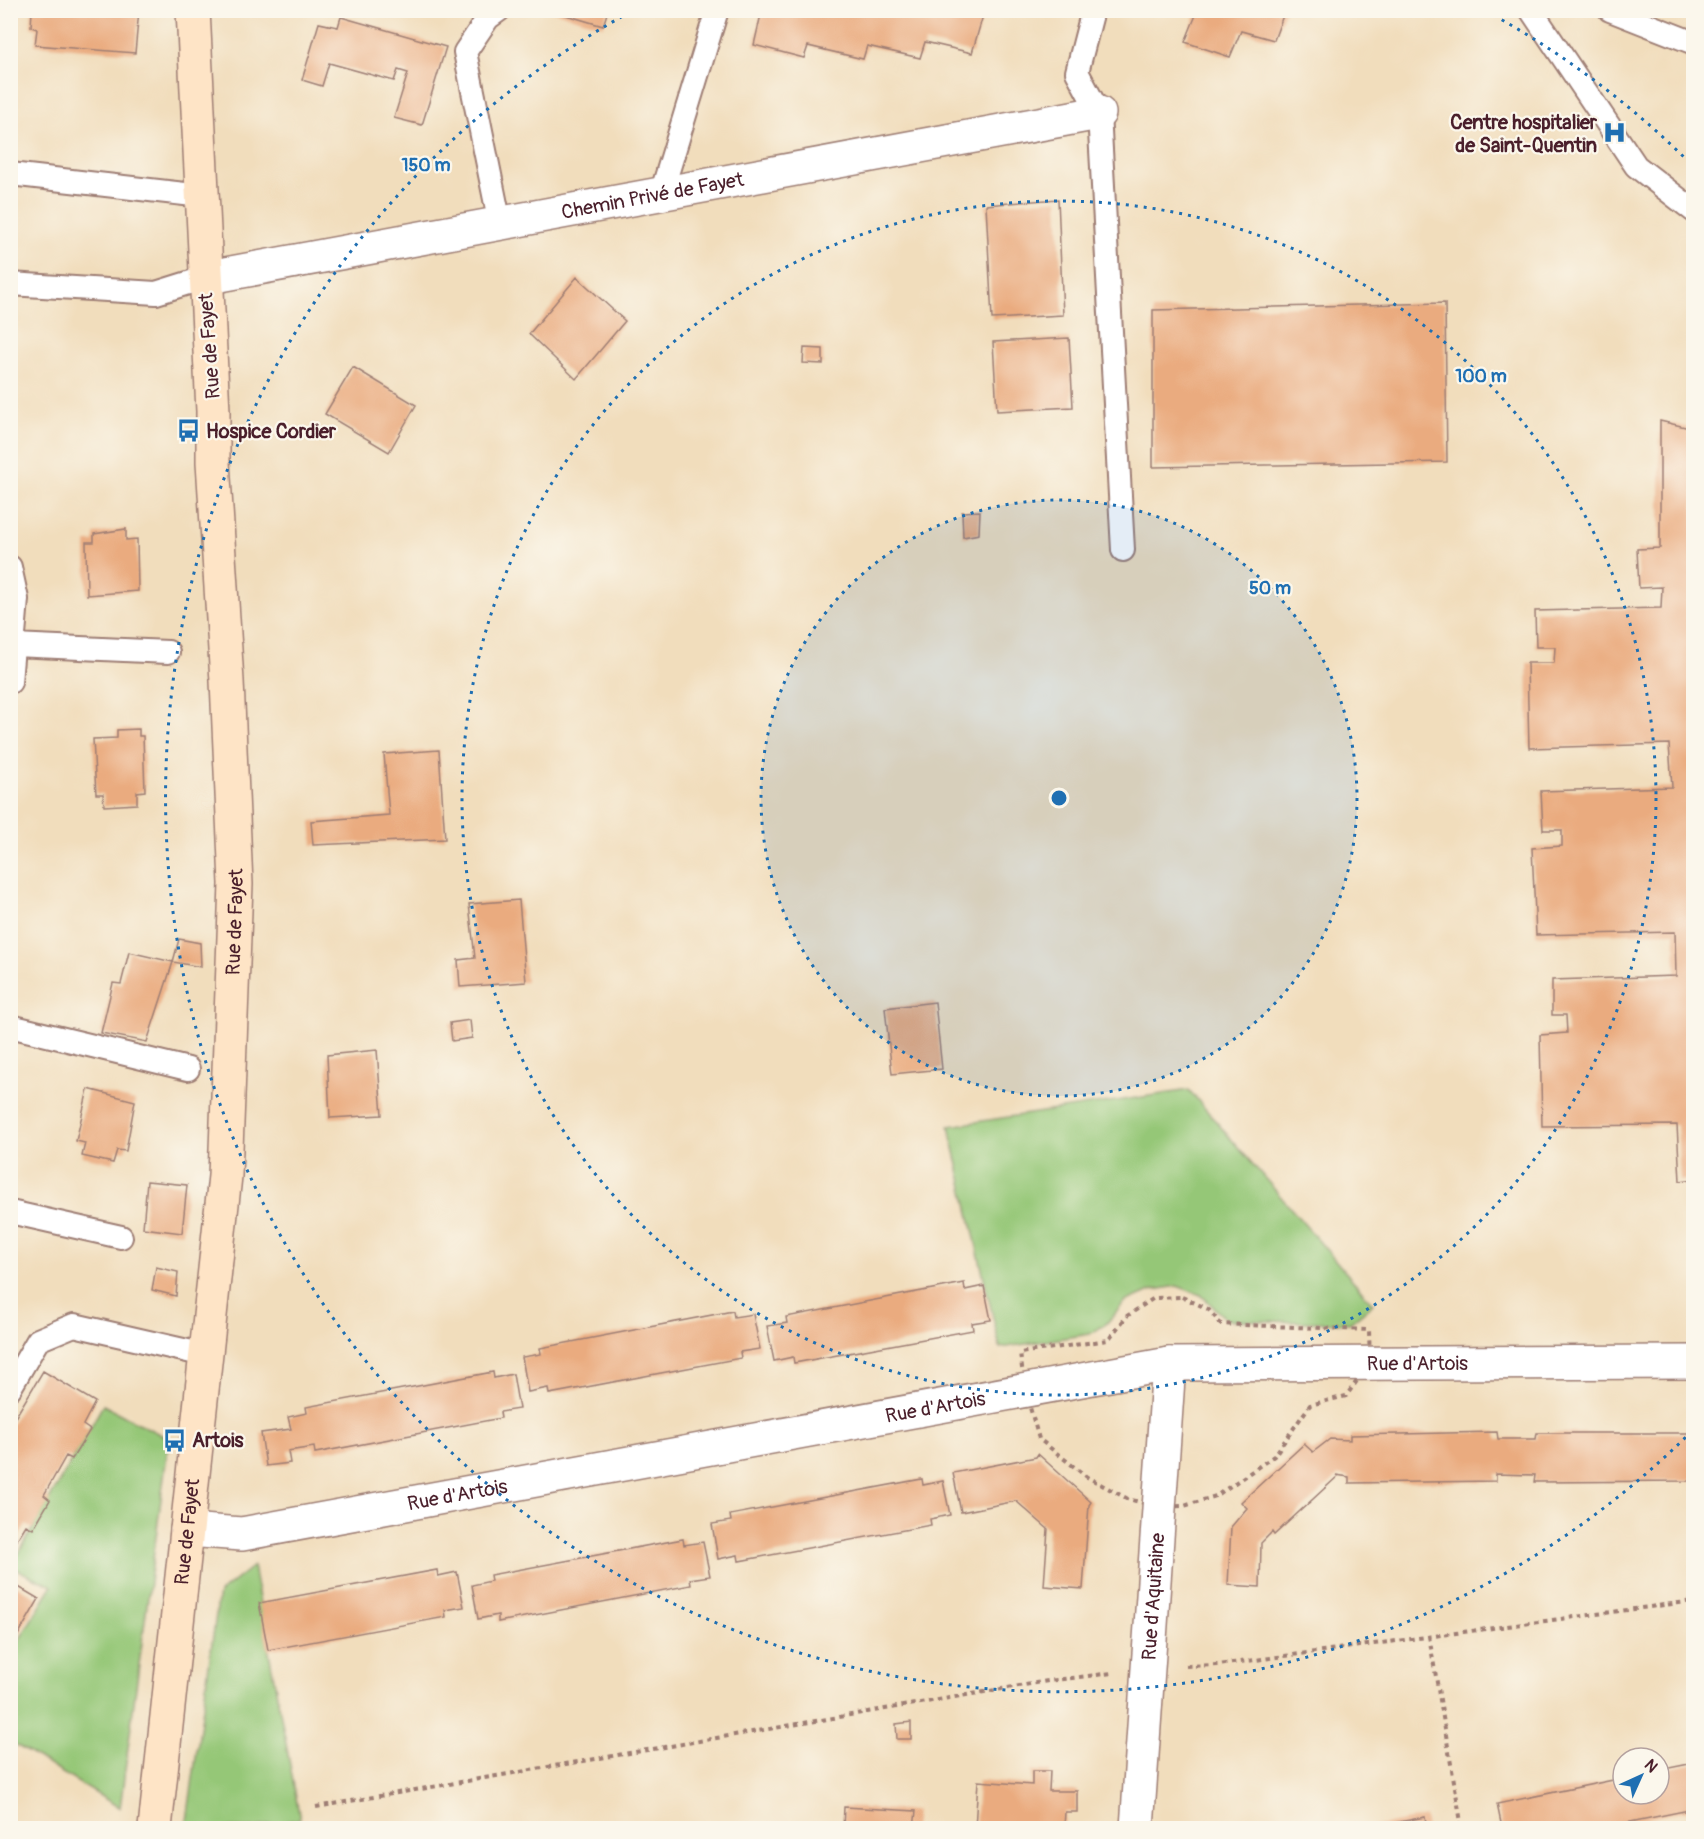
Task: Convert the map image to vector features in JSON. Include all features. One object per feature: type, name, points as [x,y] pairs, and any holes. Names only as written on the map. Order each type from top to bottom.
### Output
[{"type":"main road","name":"Rue de Fayet","points":[[154,1828],[225,1176],[236,884],[204,278],[193,10]]},
{"type":"street","name":"Chemin Privé de Fayet","points":[[204,278],[1099,113]]},
{"type":"street","name":"Rue d'Artois","points":[[187,1530],[242,1534],[1169,1364],[1694,1362]]},
{"type":"street","name":"Rue d'Aquitaine","points":[[1137,1828],[1169,1364]]},
{"type":"lane","points":[[499,10],[488,18],[465,52],[500,224]]},
{"type":"lane","points":[[661,194],[717,10]]},
{"type":"lane","points":[[1093,10],[1077,72],[1099,113],[1123,550]]},
{"type":"lane","points":[[1531,10],[1636,166],[1692,202]]},
{"type":"lane","points":[[1610,10],[1694,43]]},
{"type":"lane","points":[[10,174],[202,196]]},
{"type":"lane","points":[[10,284],[156,293],[204,278]]},
{"type":"lane","points":[[10,567],[16,599],[10,682]]},
{"type":"lane","points":[[14,645],[168,652]]},
{"type":"lane","points":[[10,1026],[188,1069]]},
{"type":"lane","points":[[10,1212],[121,1237]]},
{"type":"lane","points":[[10,1388],[38,1340],[74,1325],[206,1355]]},
{"type":"path","points":[[316,1807],[1036,1683],[1148,1668],[1218,1665],[1694,1601]]},
{"type":"path","points":[[1429,1636],[1462,1828]]},
{"type":"green space","points":[[1189,1090],[1373,1304],[1350,1323],[1227,1320],[1201,1295],[1177,1286],[1150,1291],[1125,1302],[1106,1324],[1090,1334],[1000,1348],[949,1126]]},
{"type":"green space","points":[[103,1405],[169,1439],[120,1808],[11,1742],[10,1655],[52,1586],[11,1567]]},
{"type":"green space","points":[[253,1566],[300,1819],[253,1828],[186,1828],[219,1593]]},
{"type":"building","points":[[32,10],[139,10],[135,53],[35,45],[37,29],[31,27]]},
{"type":"building","points":[[549,10],[608,10],[603,26]]},
{"type":"building","points":[[762,10],[980,10],[984,12],[972,53],[925,42],[920,58],[867,46],[863,59],[808,46],[804,58],[754,45]]},
{"type":"building","points":[[1184,10],[1285,10],[1274,40],[1241,31],[1230,57],[1185,42],[1196,15]]},
{"type":"building","points":[[341,17],[446,47],[422,125],[394,118],[408,73],[398,70],[394,81],[329,63],[322,86],[302,80],[319,23],[338,27]]},
{"type":"building","points":[[1058,199],[1063,315],[992,319],[986,205]]},
{"type":"building","points":[[577,277],[625,321],[576,379],[529,334]]},
{"type":"building","points":[[1445,303],[1447,462],[1153,467],[1153,310]]},
{"type":"building","points":[[1069,338],[1073,407],[997,411],[993,342]]},
{"type":"building","points":[[804,348],[823,349],[823,364],[803,363]]},
{"type":"building","points":[[353,367],[416,405],[389,452],[325,414]]},
{"type":"building","points":[[1660,421],[1694,429],[1694,1179],[1680,1181],[1677,1125],[1542,1126],[1540,1035],[1567,1033],[1566,1015],[1552,1015],[1552,980],[1676,976],[1675,932],[1536,935],[1532,848],[1562,846],[1562,830],[1543,830],[1541,791],[1672,787],[1669,744],[1529,748],[1527,663],[1554,663],[1555,647],[1536,647],[1535,611],[1661,608],[1662,587],[1639,588],[1637,549],[1660,548]]},
{"type":"building","points":[[980,511],[979,534],[963,537],[962,512]]},
{"type":"building","points":[[126,529],[126,540],[137,539],[138,591],[87,595],[86,542],[94,542],[94,534]]},
{"type":"building","points":[[139,729],[139,736],[143,736],[145,791],[137,792],[137,804],[104,806],[103,794],[96,794],[93,739],[117,738],[117,730]]},
{"type":"building","points":[[439,750],[445,839],[313,845],[311,821],[389,815],[384,754]]},
{"type":"building","points":[[519,900],[526,982],[460,987],[458,960],[475,958],[469,904]]},
{"type":"building","points":[[179,939],[200,943],[201,967],[173,962]]},
{"type":"building","points":[[129,952],[173,962],[147,1042],[101,1033],[113,983],[121,984]]},
{"type":"building","points":[[935,1002],[942,1069],[892,1074],[885,1008]]},
{"type":"building","points":[[470,1020],[472,1038],[452,1041],[450,1023]]},
{"type":"building","points":[[377,1050],[382,1115],[330,1118],[327,1055]]},
{"type":"building","points":[[88,1089],[135,1101],[126,1151],[117,1150],[113,1163],[82,1156],[85,1143],[76,1141]]},
{"type":"building","points":[[147,1181],[187,1185],[182,1233],[143,1228]]},
{"type":"building","points":[[156,1267],[178,1272],[176,1296],[152,1290]]},
{"type":"building","points":[[964,1283],[965,1290],[984,1286],[991,1320],[972,1323],[973,1330],[794,1363],[793,1357],[774,1361],[767,1326],[787,1323],[786,1317]]},
{"type":"building","points":[[733,1311],[734,1317],[753,1314],[760,1349],[740,1352],[741,1358],[549,1394],[548,1388],[528,1392],[522,1357],[541,1354],[540,1348]]},
{"type":"building","points":[[43,1371],[95,1402],[83,1425],[90,1430],[72,1459],[66,1456],[44,1495],[50,1500],[33,1529],[26,1525],[10,1551],[10,1426]]},
{"type":"building","points":[[493,1372],[494,1378],[513,1374],[519,1409],[500,1412],[501,1418],[315,1453],[314,1447],[288,1451],[290,1463],[266,1466],[261,1433],[291,1429],[288,1417],[307,1413],[306,1407]]},
{"type":"building","points":[[1497,1432],[1498,1439],[1536,1439],[1537,1433],[1694,1433],[1694,1477],[1691,1481],[1534,1482],[1535,1475],[1496,1474],[1496,1481],[1349,1483],[1349,1477],[1336,1475],[1338,1476],[1274,1535],[1272,1532],[1261,1543],[1260,1587],[1228,1585],[1231,1527],[1247,1508],[1241,1502],[1304,1444],[1313,1452],[1330,1439],[1350,1440],[1350,1435]]},
{"type":"building","points":[[1038,1454],[1091,1502],[1083,1589],[1044,1586],[1048,1529],[1016,1501],[961,1512],[953,1473],[1036,1457]]},
{"type":"building","points":[[922,1479],[923,1485],[943,1481],[950,1515],[930,1519],[931,1525],[739,1561],[738,1555],[718,1559],[712,1524],[731,1521],[730,1515]]},
{"type":"building","points":[[683,1539],[684,1545],[703,1542],[710,1576],[690,1579],[691,1585],[498,1622],[498,1615],[478,1619],[472,1585],[491,1581],[490,1575]]},
{"type":"building","points":[[437,1570],[438,1576],[457,1572],[464,1607],[445,1610],[446,1617],[268,1650],[259,1603]]},
{"type":"building","points":[[10,1582],[39,1599],[10,1649]]},
{"type":"building","points":[[911,1722],[911,1739],[897,1739],[896,1724]]},
{"type":"building","points":[[1694,1763],[1694,1809],[1601,1828],[1502,1828],[1497,1804],[1611,1780],[1611,1806],[1671,1806],[1671,1768]]},
{"type":"building","points":[[1032,1771],[1050,1771],[1049,1791],[1077,1791],[1077,1812],[1065,1812],[1064,1828],[975,1828],[978,1781],[1032,1785]]},
{"type":"building","points":[[844,1807],[916,1811],[914,1828],[843,1828]]},
{"type":"building","points":[[1425,1817],[1427,1828],[1373,1828],[1373,1827]]},
{"type":"place","name":"Centre hospitalier de Saint-Quentin","points":[[1615,133]]},
{"type":"place","name":"Hospice Cordier","points":[[188,431]]},
{"type":"place","name":"Artois","points":[[174,1440]]}]
